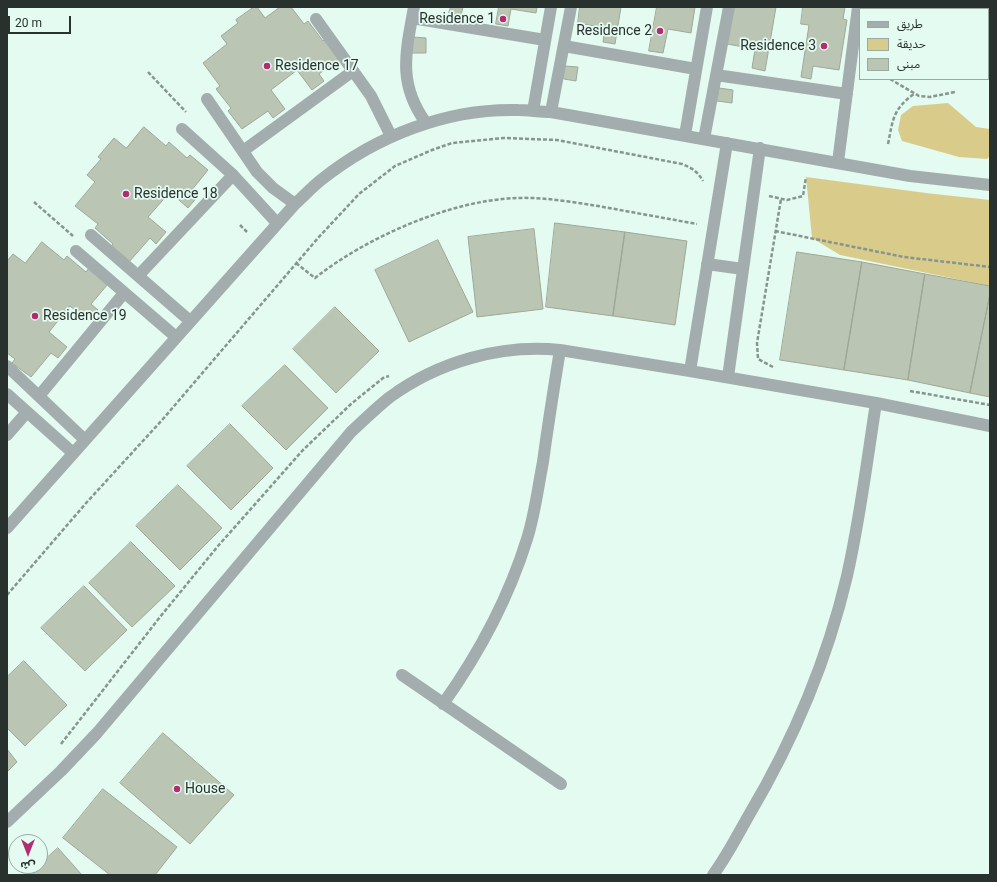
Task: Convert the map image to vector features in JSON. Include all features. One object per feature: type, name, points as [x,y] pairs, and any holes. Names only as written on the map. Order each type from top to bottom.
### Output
[{"type":"street","points":[[533,111],[551,7]]},
{"type":"street","points":[[551,112],[571,7]]},
{"type":"street","points":[[685,135],[707,7]]},
{"type":"street","points":[[704,138],[729,7]]},
{"type":"street","points":[[838,162],[858,7]]},
{"type":"street","points":[[426,123],[413,101],[406,73],[407,48],[413,13],[545,40]]},
{"type":"street","points":[[316,19],[371,96],[391,136]]},
{"type":"street","points":[[564,46],[696,69]]},
{"type":"street","points":[[243,151],[353,71]]},
{"type":"street","points":[[716,75],[847,94]]},
{"type":"street","points":[[207,99],[265,180],[284,197],[295,204]]},
{"type":"street","points":[[7,528],[295,204],[320,180],[366,149],[391,136],[426,123],[468,114],[492,111],[517,110],[551,112],[704,138],[910,176],[990,185]]},
{"type":"street","points":[[182,129],[233,175],[277,223]]},
{"type":"street","points":[[690,371],[727,143]]},
{"type":"street","points":[[728,377],[760,148]]},
{"type":"street","points":[[138,276],[233,175]]},
{"type":"street","points":[[91,235],[190,321]]},
{"type":"street","points":[[76,251],[176,337]]},
{"type":"street","points":[[707,264],[743,269]]},
{"type":"street","points":[[39,396],[124,293]]},
{"type":"street","points":[[7,822],[61,771],[96,733],[351,432],[370,413],[391,397],[436,371],[461,361],[486,354],[539,348],[560,350],[876,403],[990,426]]},
{"type":"street","points":[[443,704],[466,673],[485,640],[501,607],[527,538],[538,492],[560,350]]},
{"type":"street","points":[[7,366],[85,440]]},
{"type":"street","points":[[7,394],[73,454]]},
{"type":"street","points":[[713,875],[725,858],[768,782],[794,730],[822,661],[847,577],[876,403]]},
{"type":"street","points":[[7,435],[27,412]]},
{"type":"street","points":[[402,675],[561,784]]},
{"type":"path","points":[[892,80],[919,96],[930,97],[955,92]]},
{"type":"path","points":[[888,144],[894,114],[903,102],[914,94]]},
{"type":"path","points":[[7,595],[87,502],[162,419],[296,263],[359,194],[395,166],[452,143],[504,138],[557,140],[682,164],[688,166],[699,174],[704,186]]},
{"type":"path","points":[[769,196],[787,200],[803,196],[806,177]]},
{"type":"path","points":[[296,263],[315,278],[360,248],[401,228],[442,212],[474,203],[517,198],[558,200],[699,225]]},
{"type":"path","points":[[780,369],[758,359],[757,343],[781,198]]},
{"type":"path","points":[[776,231],[904,257],[990,267]]},
{"type":"path","points":[[60,745],[160,617],[218,546],[304,450],[351,404],[383,378],[390,375]]},
{"type":"path","points":[[905,390],[990,405]]},
{"type":"green space","points":[[948,103],[976,127],[990,129],[990,156],[987,159],[959,157],[902,141],[898,130],[901,115],[913,106]]},
{"type":"green space","points":[[806,177],[990,200],[990,286],[840,255],[812,238]]},
{"type":"building","name":"Residence 17","points":[[254,7],[257,7],[265,18],[280,7],[291,7],[304,24],[308,21],[323,41],[326,38],[340,58],[319,74],[324,81],[312,90],[297,70],[271,90],[285,109],[273,118],[268,111],[242,129],[228,111],[231,108],[216,89],[220,86],[203,63],[227,44],[221,36],[238,23],[236,20]]},
{"type":"building","name":"Residence 1","points":[[451,7],[463,7],[461,15],[449,13]]},
{"type":"building","name":"Residence 1","points":[[499,7],[537,7],[536,13],[511,9],[508,26],[496,24]]},
{"type":"building","name":"Residence 2","points":[[580,7],[621,7],[615,44],[603,42],[605,28],[578,23]]},
{"type":"building","name":"Residence 2","points":[[657,7],[695,7],[691,33],[668,29],[663,53],[649,51]]},
{"type":"building","name":"Residence 3","points":[[733,7],[776,7],[765,71],[752,68],[755,49],[727,44]]},
{"type":"building","name":"Residence 3","points":[[803,7],[845,7],[843,19],[847,20],[839,70],[813,66],[811,79],[801,77],[809,25],[801,24]]},
{"type":"building","points":[[413,37],[426,38],[426,53],[412,53]]},
{"type":"building","points":[[565,66],[578,67],[576,81],[564,79]]},
{"type":"building","points":[[719,88],[733,90],[732,103],[717,101]]},
{"type":"building","name":"Residence 18","points":[[144,127],[166,146],[169,142],[187,158],[190,155],[208,170],[191,191],[198,196],[188,208],[170,192],[148,217],[166,232],[156,244],[150,238],[129,262],[111,247],[113,244],[95,228],[98,224],[75,206],[95,182],[87,175],[101,159],[98,157],[114,138],[126,148]]},
{"type":"building","points":[[555,223],[625,232],[613,316],[546,307]]},
{"type":"building","points":[[534,229],[543,309],[477,317],[468,237]]},
{"type":"building","points":[[625,232],[687,241],[675,325],[613,316]]},
{"type":"building","points":[[438,240],[473,312],[409,342],[375,270]]},
{"type":"building","name":"Residence 19","points":[[42,242],[64,260],[67,256],[86,272],[89,268],[108,284],[91,304],[98,310],[89,321],[70,306],[49,332],[67,347],[58,358],[51,353],[31,377],[12,363],[15,359],[7,353],[7,261],[13,254],[25,263]]},
{"type":"building","points":[[797,252],[862,262],[844,370],[780,360]]},
{"type":"building","points":[[862,262],[925,274],[908,380],[844,370]]},
{"type":"building","points":[[925,274],[990,286],[990,294],[970,393],[908,380]]},
{"type":"building","points":[[990,294],[990,397],[970,393]]},
{"type":"building","points":[[335,307],[379,351],[336,393],[293,349]]},
{"type":"building","points":[[285,365],[328,408],[286,450],[242,406]]},
{"type":"building","points":[[230,424],[273,468],[231,510],[187,466]]},
{"type":"building","points":[[178,485],[222,528],[180,570],[136,526]]},
{"type":"building","points":[[131,542],[175,586],[132,627],[89,583]]},
{"type":"building","points":[[84,586],[127,630],[85,671],[41,628]]},
{"type":"building","points":[[24,661],[67,705],[25,746],[7,728],[7,677]]},
{"type":"building","name":"House","points":[[163,733],[234,795],[190,844],[120,783]]},
{"type":"building","points":[[7,749],[17,762],[7,772]]},
{"type":"building","points":[[103,789],[177,847],[155,875],[110,875],[63,838]]},
{"type":"building","points":[[58,848],[82,875],[28,875],[48,874],[48,857]]},
{"type":"place","name":"Residence 1","points":[[503,19]]},
{"type":"place","name":"Residence 2","points":[[660,31]]},
{"type":"place","name":"Residence 3","points":[[824,46]]},
{"type":"place","name":"Residence 17","points":[[267,66]]},
{"type":"place","name":"Residence 18","points":[[126,194]]},
{"type":"place","name":"Residence 19","points":[[35,316]]},
{"type":"place","name":"House","points":[[177,789]]}]
